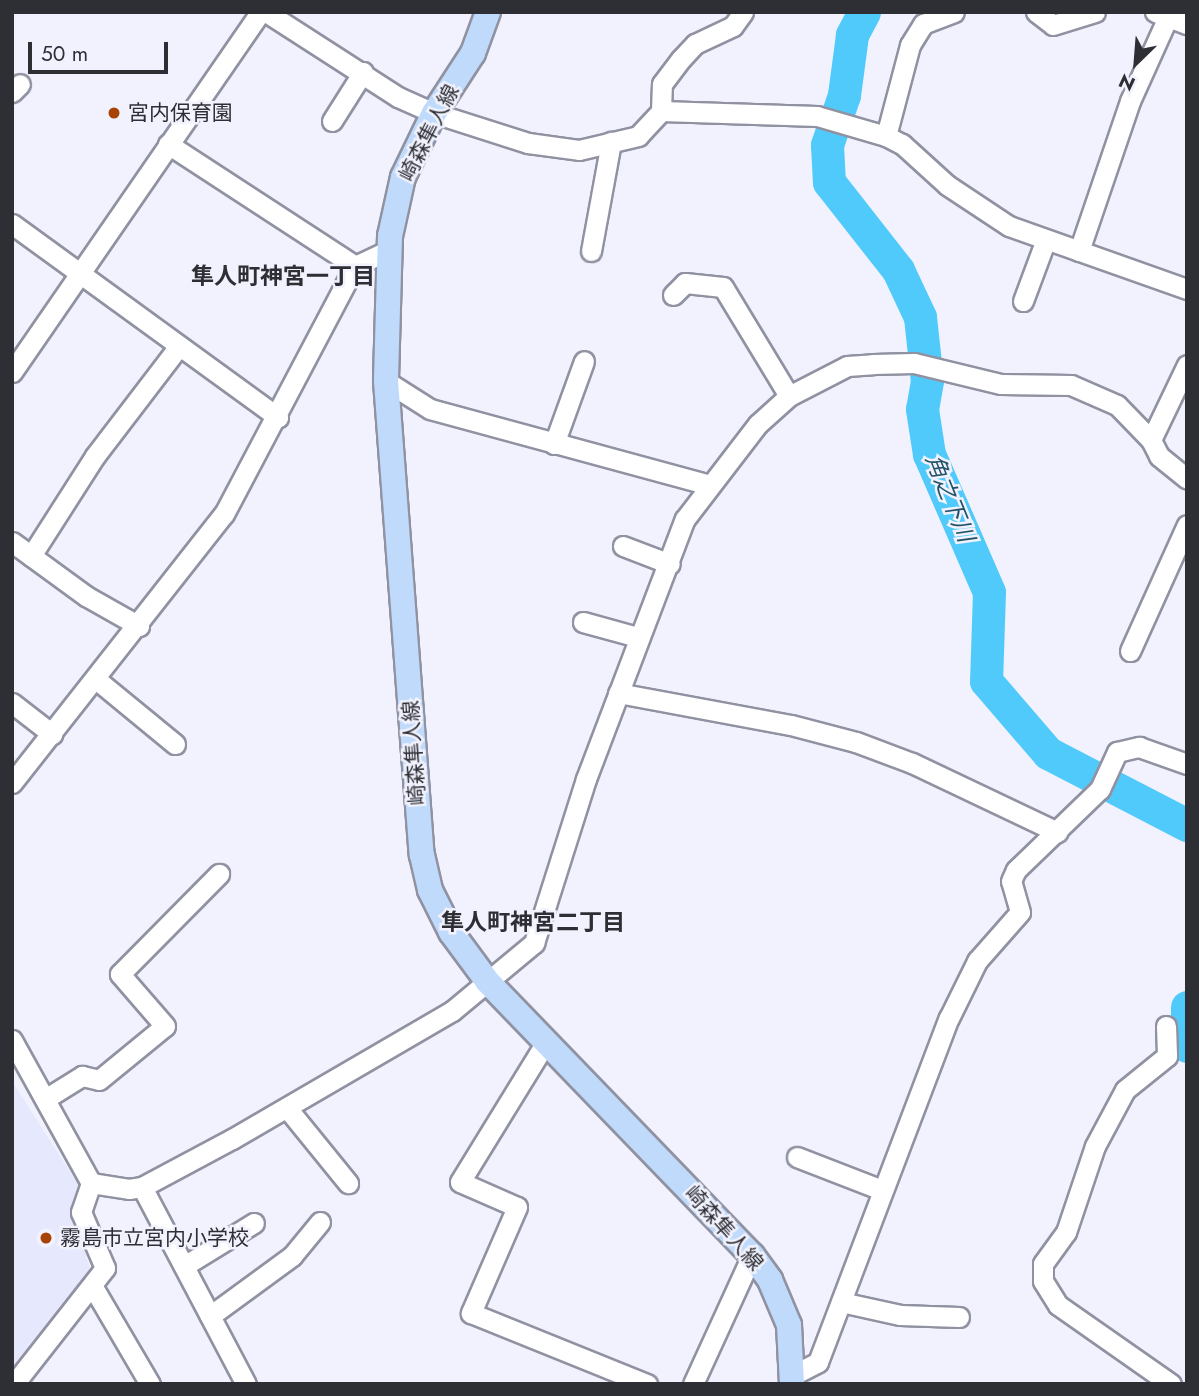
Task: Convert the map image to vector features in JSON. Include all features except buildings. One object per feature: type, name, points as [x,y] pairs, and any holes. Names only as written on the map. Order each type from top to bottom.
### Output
[{"type":"main road","name":"崎森隼人線","points":[[488,12],[473,53],[434,113],[403,177],[389,250],[386,381],[422,855],[437,908],[488,982],[752,1255],[783,1308],[793,1379]]},
{"type":"street","points":[[16,360],[79,276],[260,12]]},
{"type":"street","points":[[266,12],[398,97],[434,113],[528,143],[579,150],[639,136],[661,111],[662,84],[681,59],[695,44],[733,26],[743,12]]},
{"type":"street","points":[[886,136],[910,45],[923,24],[954,12]]},
{"type":"street","points":[[1036,12],[1053,25],[1095,12]]},
{"type":"street","points":[[1079,251],[1161,15],[1187,24]]},
{"type":"street","points":[[332,121],[363,72]]},
{"type":"street","points":[[661,111],[817,116],[886,136],[902,144],[947,185],[1009,226],[1045,242],[1079,251],[1187,289]]},
{"type":"street","points":[[591,251],[611,142]]},
{"type":"street","points":[[168,145],[355,266]]},
{"type":"street","points":[[12,224],[79,276],[278,417]]},
{"type":"street","points":[[1023,301],[1045,242]]},
{"type":"street","points":[[12,783],[97,680],[225,514],[355,266],[389,250]]},
{"type":"street","points":[[673,295],[685,283],[723,287],[789,396]]},
{"type":"street","points":[[31,556],[95,456],[179,346]]},
{"type":"street","points":[[554,444],[584,361]]},
{"type":"street","points":[[91,1183],[129,1189],[142,1187],[287,1108],[435,1022],[488,982],[539,933],[586,779],[685,519],[758,424],[789,396],[847,366],[914,363],[977,381],[1033,382],[1089,390],[1116,405],[1151,440],[1159,456],[1187,480]]},
{"type":"street","points":[[1151,440],[1187,365]]},
{"type":"street","points":[[386,381],[430,409],[709,485]]},
{"type":"street","points":[[1130,651],[1187,525]]},
{"type":"street","points":[[12,542],[139,626]]},
{"type":"street","points":[[623,546],[670,564]]},
{"type":"street","points":[[583,622],[638,637]]},
{"type":"street","points":[[97,680],[175,744]]},
{"type":"street","points":[[618,694],[791,725],[856,742],[912,763],[1057,832]]},
{"type":"street","points":[[12,703],[52,734]]},
{"type":"street","points":[[793,1379],[818,1362],[881,1190],[949,1018],[977,961],[1020,912],[1011,881],[1016,870],[1057,832],[1104,780],[1117,752],[1127,747],[1139,747],[1187,764]]},
{"type":"street","points":[[46,1099],[82,1076],[99,1080],[165,1026],[120,974],[219,874]]},
{"type":"street","points":[[1166,1026],[1167,1056],[1119,1099],[1095,1146],[1066,1232],[1043,1264],[1043,1281],[1058,1305],[1171,1384]]},
{"type":"street","points":[[12,1041],[91,1183],[81,1212],[105,1268],[93,1287],[15,1384]]},
{"type":"street","points":[[546,1042],[460,1182],[517,1207],[471,1312],[648,1384]]},
{"type":"street","points":[[287,1108],[348,1183]]},
{"type":"street","points":[[797,1157],[881,1190]]},
{"type":"street","points":[[142,1187],[246,1384]]},
{"type":"street","points":[[210,1316],[292,1256],[320,1222]]},
{"type":"street","points":[[184,1266],[254,1223]]},
{"type":"street","points":[[693,1384],[752,1255]]},
{"type":"street","points":[[93,1287],[150,1384]]},
{"type":"street","points":[[841,1302],[900,1315],[960,1317]]},
{"type":"shaded area","name":"霧島市立宮内小学校","points":[[12,1081],[81,1189],[70,1207],[91,1271],[12,1372]]},
{"type":"waterway","name":"角之下川","points":[[864,12],[852,35],[844,95],[827,145],[829,182],[898,270],[920,317],[927,381],[922,409],[929,454],[989,592],[986,681],[1048,753],[1187,825]]},
{"type":"waterway","name":"角之下川","points":[[1187,1007],[1187,1046]]},
{"type":"place","name":"宮内保育園","points":[[114,113]]},
{"type":"place","name":"霧島市立宮内小学校","points":[[46,1238]]},
{"type":"district","name":"隼人町神宮一丁目","points":[[283,276]]},
{"type":"district","name":"隼人町神宮二丁目","points":[[533,922]]}]
